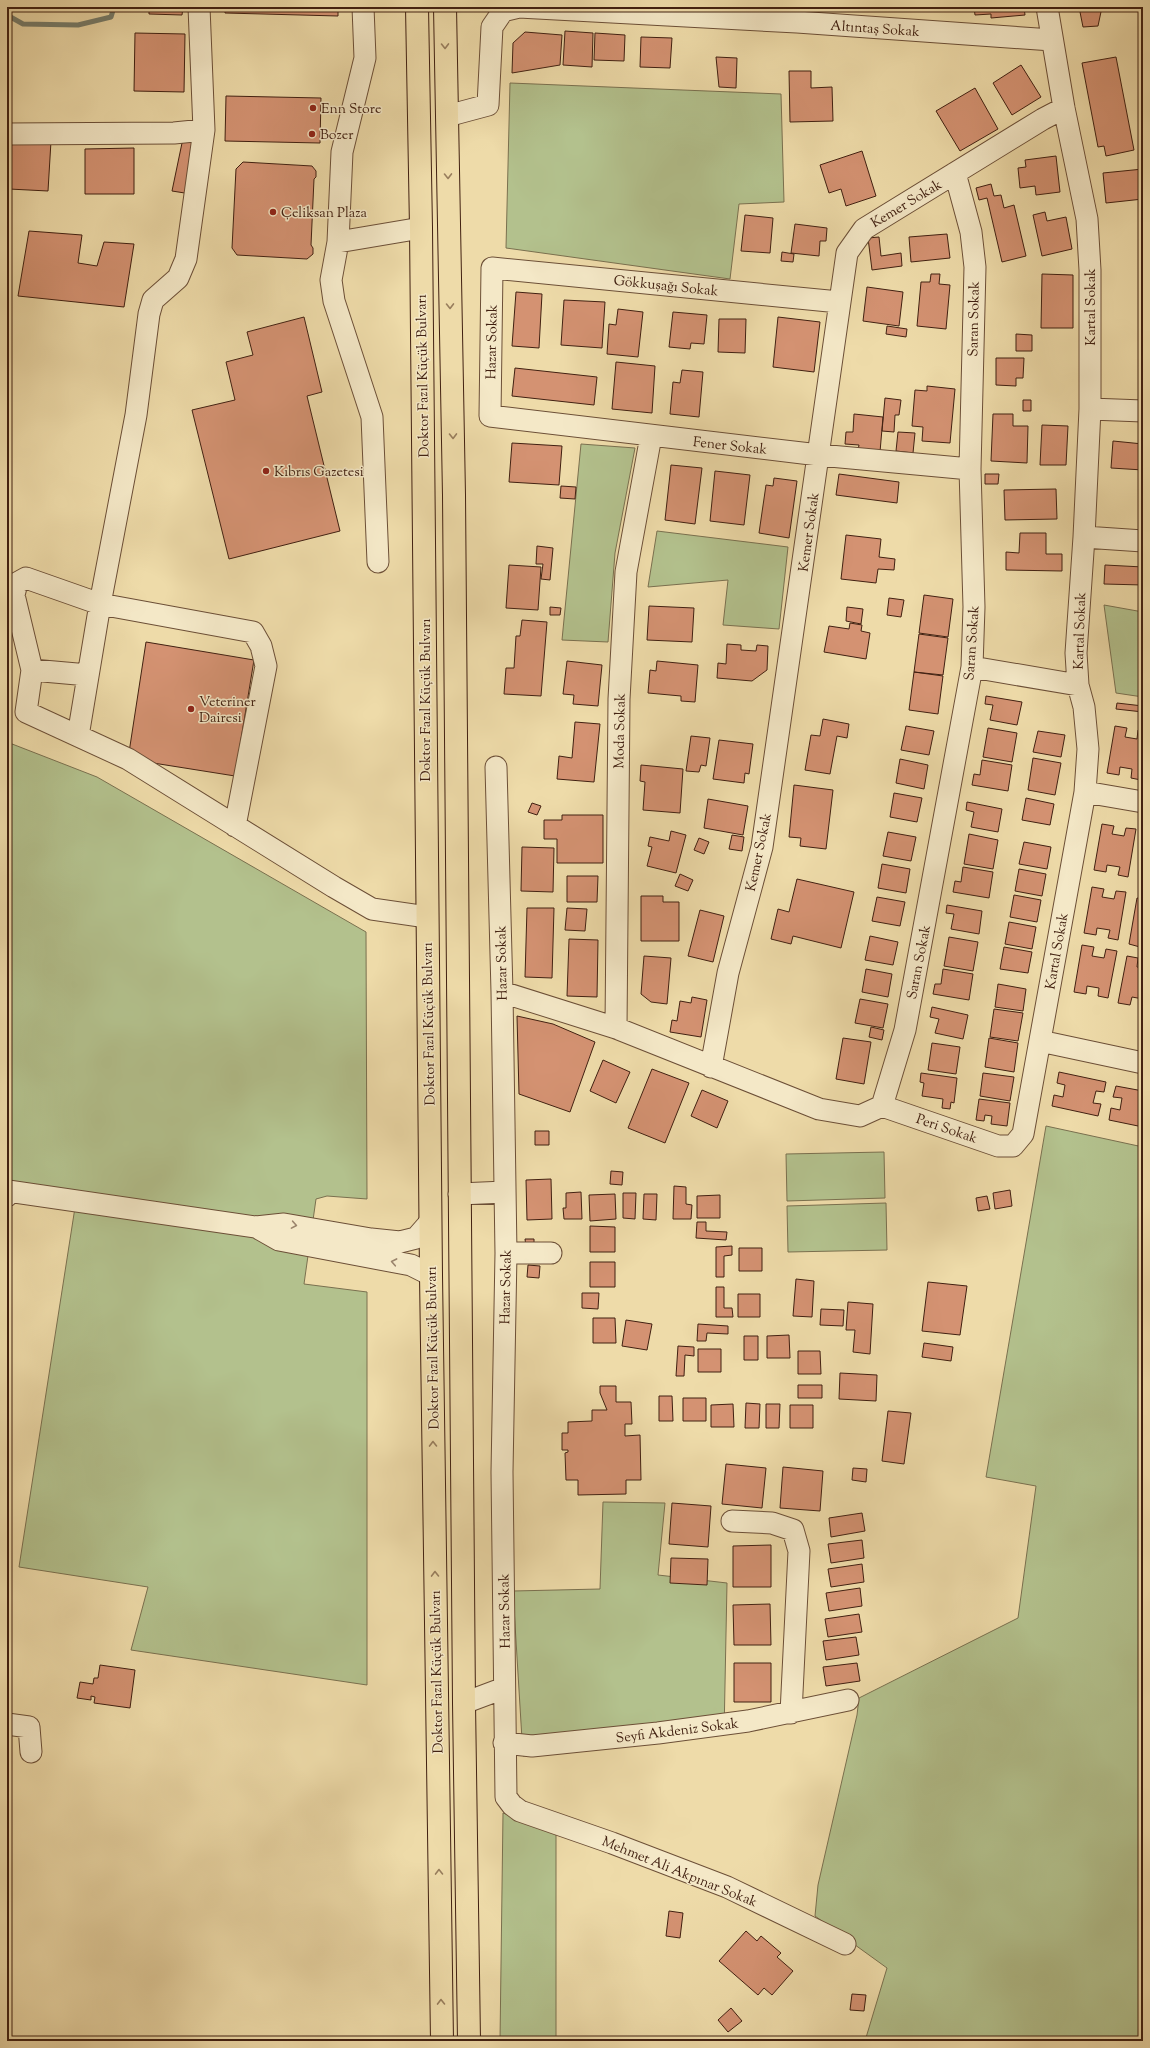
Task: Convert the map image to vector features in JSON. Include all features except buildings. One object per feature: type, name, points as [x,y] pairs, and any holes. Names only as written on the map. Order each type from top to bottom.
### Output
[{"type":"highway","name":"Doktor Fazıl Küçük Bulvarı","points":[[417,7],[430,1222],[442,2041]]},
{"type":"highway","name":"Doktor Fazıl Küçük Bulvarı","points":[[446,11],[454,495],[459,1194],[469,2041]]},
{"type":"street","points":[[78,736],[100,604],[136,415],[149,314],[153,300],[178,278],[186,259],[204,130],[199,7]]},
{"type":"street","points":[[364,7],[365,58],[342,152],[338,242],[331,280],[334,301],[372,417],[378,562]]},
{"type":"street","name":"Altıntaş Sokak","points":[[447,116],[488,105],[492,27],[503,11],[519,7],[789,22],[1052,40]]},
{"type":"street","name":"Kartal Sokak","points":[[1013,1146],[1023,1134],[1084,792],[1088,749],[1084,707],[1078,685],[1076,653],[1084,537],[1090,409],[1090,270],[1087,219],[1064,108],[1047,7]]},
{"type":"street","name":"Kemer Sokak","points":[[711,1067],[728,973],[762,847],[848,253],[864,229],[1043,119],[1064,108]]},
{"type":"street","points":[[7,134],[174,133],[204,130]]},
{"type":"street","name":"Saran Sokak","points":[[882,1106],[905,1030],[972,667],[974,607],[970,469],[975,267],[971,232],[955,173]]},
{"type":"street","points":[[338,242],[420,228]]},
{"type":"street","name":"Gökkuşağı Sokak","points":[[492,268],[840,302]]},
{"type":"street","name":"Hazar Sokak","points":[[490,416],[492,268]]},
{"type":"street","points":[[1090,409],[1143,411]]},
{"type":"street","name":"Fener Sokak","points":[[490,416],[819,455],[970,469]]},
{"type":"street","name":"Moda Sokak","points":[[616,1028],[619,698],[626,572],[651,436]]},
{"type":"street","points":[[1084,537],[1143,541]]},
{"type":"street","points":[[235,826],[266,666],[261,646],[253,632],[100,604],[26,578],[17,583],[14,595],[32,670],[26,712],[128,759],[235,826],[334,887],[372,909],[427,917]]},
{"type":"street","points":[[972,667],[1078,685]]},
{"type":"street","points":[[32,670],[88,675]]},
{"type":"street","name":"Hazar Sokak","points":[[496,767],[502,992],[506,1253],[502,1472],[504,1743],[506,1797],[512,1804]]},
{"type":"street","points":[[1084,792],[1143,802]]},
{"type":"street","points":[[502,992],[616,1028],[818,1109],[860,1116],[882,1106]]},
{"type":"street","points":[[1040,1041],[1143,1063]]},
{"type":"street","name":"Peri Sokak","points":[[882,1106],[998,1146],[1013,1146]]},
{"type":"street","points":[[7,1196],[8,1191],[256,1227],[284,1224],[371,1239],[400,1242],[416,1238],[430,1222]]},
{"type":"street","points":[[459,1194],[505,1192]]},
{"type":"street","points":[[256,1227],[279,1240],[411,1265],[431,1275]]},
{"type":"street","points":[[506,1253],[551,1253]]},
{"type":"street","points":[[732,1521],[772,1523],[794,1530],[799,1552],[791,1713]]},
{"type":"street","points":[[464,1703],[504,1688]]},
{"type":"street","name":"Seyfi Akdeniz Sokak","points":[[504,1743],[532,1746],[658,1733],[748,1721],[848,1700]]},
{"type":"street","points":[[7,1724],[29,1727],[31,1752]]},
{"type":"street","name":"Mehmet Ali Akpınar Sokak","points":[[512,1804],[520,1811],[612,1843],[727,1887],[845,1944]]},
{"type":"green space","points":[[510,83],[781,94],[784,202],[739,204],[730,279],[506,248]]},
{"type":"green space","points":[[581,444],[635,448],[615,553],[608,642],[562,640]]},
{"type":"green space","points":[[657,531],[788,547],[779,629],[723,625],[728,580],[648,587]]},
{"type":"green space","points":[[1104,605],[1143,612],[1143,697],[1116,693]]},
{"type":"green space","points":[[7,742],[97,777],[366,932],[367,1199],[327,1196],[316,1199],[304,1284],[367,1292],[367,1685],[131,1650],[148,1587],[19,1567],[76,1201],[8,1191],[11,1165],[7,1164]]},
{"type":"green space","points":[[1046,1126],[1143,1147],[1143,2041],[865,2041],[887,1968],[815,1916],[818,1885],[857,1715],[859,1698],[1018,1618],[1036,1486],[986,1477]]},
{"type":"green space","points":[[884,1152],[885,1198],[787,1201],[786,1154]]},
{"type":"green space","points":[[886,1203],[887,1250],[788,1252],[787,1206]]},
{"type":"green space","points":[[603,1502],[665,1503],[658,1575],[727,1583],[724,1735],[523,1756],[513,1591],[600,1589]]},
{"type":"green space","points":[[503,1813],[556,1830],[556,2041],[500,2041]]},
{"type":"waterway","points":[[7,15],[23,24],[78,25],[111,17],[114,7]]},
{"type":"place","name":"Enn Store","points":[[313,108]]},
{"type":"place","name":"Bozer","points":[[312,134]]},
{"type":"place","name":"Çeliksan Plaza","points":[[273,212]]},
{"type":"place","name":"Kıbrıs Gazetesi","points":[[266,471]]},
{"type":"place","name":"Veteriner Dairesi","points":[[191,709]]}]
